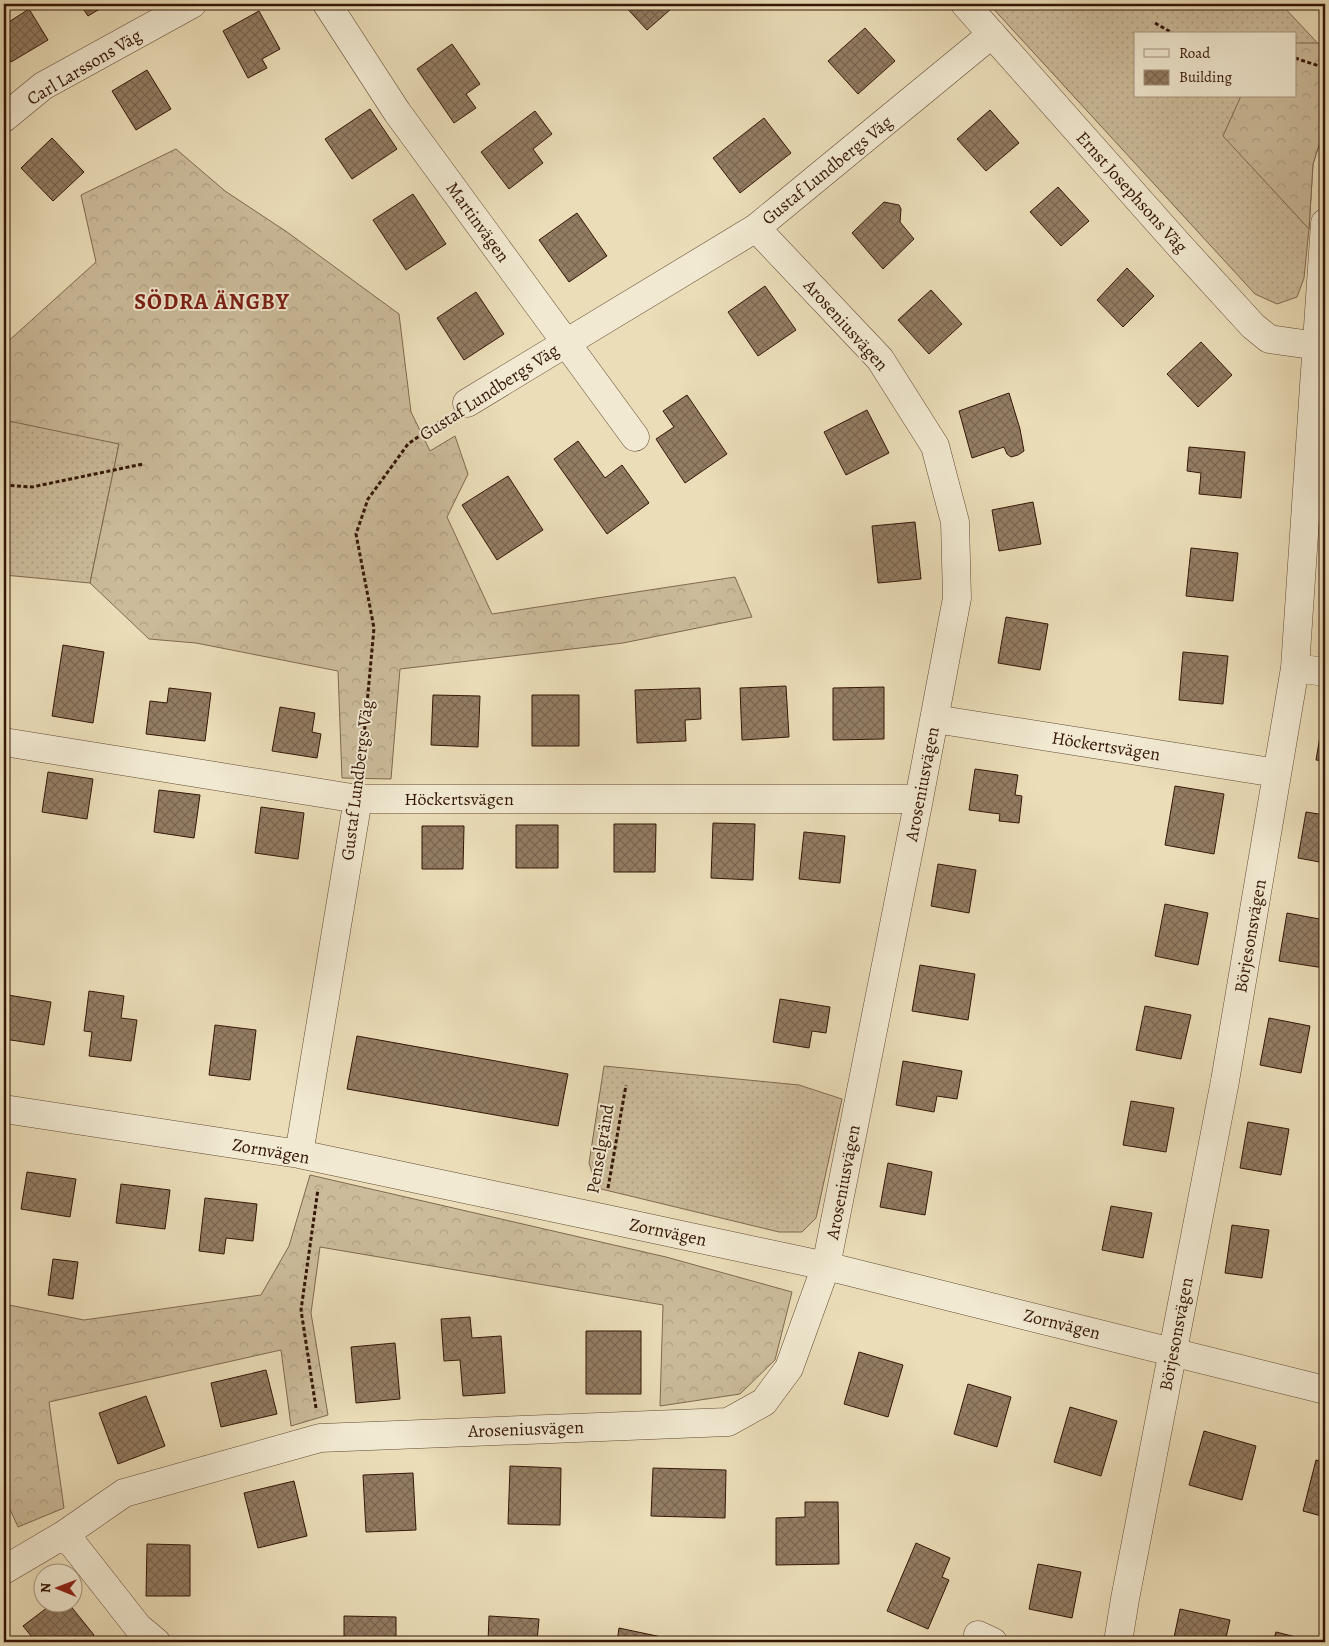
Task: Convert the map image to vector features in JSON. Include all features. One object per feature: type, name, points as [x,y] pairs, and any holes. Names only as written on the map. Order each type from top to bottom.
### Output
[{"type":"street","name":"Carl Larssons Väg","points":[[4,118],[44,86],[192,4]]},
{"type":"street","name":"Martinvägen","points":[[328,4],[397,112],[635,436]]},
{"type":"street","name":"Ernst Josephsons Väg","points":[[965,4],[1253,326],[1269,339],[1318,346]]},
{"type":"street","name":"Gustaf Lundbergs Väg","points":[[467,402],[756,228],[992,34]]},
{"type":"street","name":"Börjesonsvägen","points":[[1118,1642],[1225,1081],[1295,668],[1325,223]]},
{"type":"street","name":"Aroseniusvägen","points":[[4,1570],[65,1534],[124,1493],[320,1438],[728,1422],[764,1402],[789,1368],[826,1266],[935,719],[957,598],[955,522],[935,446],[880,359],[756,228]]},
{"type":"street","points":[[1295,668],[1325,672]]},
{"type":"street","name":"Höckertsvägen","points":[[935,719],[1277,773]]},
{"type":"street","name":"Höckertsvägen","points":[[4,742],[358,799],[919,799]]},
{"type":"street","name":"Gustaf Lundbergs Väg","points":[[310,1157],[358,799]]},
{"type":"street","name":"Zornvägen","points":[[4,1109],[310,1157],[602,1218],[826,1266],[1325,1390]]},
{"type":"street","points":[[65,1534],[138,1627],[156,1642]]},
{"type":"path","points":[[1155,23],[1171,32]]},
{"type":"path","points":[[1296,58],[1325,68]]},
{"type":"path","name":"Gustaf Lundbergs Väg","points":[[358,799],[374,628],[356,534],[368,499],[408,444],[467,402]]},
{"type":"path","points":[[4,485],[32,487],[143,464]]},
{"type":"path","name":"Penselgränd","points":[[602,1218],[626,1085]]},
{"type":"path","points":[[310,1157],[301,1310],[320,1438]]},
{"type":"green space","points":[[989,4],[1281,4],[1325,51],[1325,126],[1313,164],[1304,278],[1297,297],[1277,304],[1255,294]]},
{"type":"green space","points":[[1296,43],[1318,43],[1325,51],[1325,126],[1313,164],[1309,229],[1223,136],[1240,98],[1296,98]]},
{"type":"green space","points":[[176,149],[225,191],[287,232],[399,314],[411,412],[430,451],[455,436],[468,474],[447,517],[492,614],[735,577],[752,617],[623,643],[400,669],[391,779],[342,778],[338,671],[196,643],[149,639],[90,583],[119,444],[4,420],[4,345],[96,262],[81,195]]},
{"type":"green space","points":[[4,352],[119,444],[90,583],[4,575]]},
{"type":"green space","points":[[604,1066],[799,1085],[842,1099],[816,1218],[802,1232],[779,1232],[597,1188],[589,1163]]},
{"type":"green space","points":[[310,1175],[666,1257],[792,1292],[775,1360],[740,1394],[660,1406],[663,1305],[320,1247],[311,1313],[328,1415],[291,1426],[281,1350],[49,1402],[64,1508],[18,1527],[4,1496],[4,1304],[84,1320],[261,1295],[289,1246]]},
{"type":"building","points":[[80,4],[108,4],[88,16]]},
{"type":"building","points":[[623,4],[667,4],[671,9],[647,30]]},
{"type":"building","points":[[29,9],[48,40],[11,62],[4,51],[4,25]]},
{"type":"building","points":[[259,11],[280,49],[262,59],[267,68],[248,78],[223,31]]},
{"type":"building","points":[[865,28],[895,61],[858,94],[828,61]]},
{"type":"building","points":[[452,44],[480,84],[466,94],[476,108],[454,123],[417,69]]},
{"type":"building","points":[[147,70],[171,109],[136,130],[112,91]]},
{"type":"building","points":[[370,109],[397,149],[352,179],[325,139]]},
{"type":"building","points":[[990,110],[1019,143],[986,171],[957,139]]},
{"type":"building","points":[[535,111],[552,134],[533,149],[543,163],[509,189],[481,152]]},
{"type":"building","points":[[764,118],[791,153],[740,193],[713,158]]},
{"type":"building","points":[[52,138],[84,172],[53,201],[21,168]]},
{"type":"building","points":[[1058,187],[1089,221],[1061,246],[1030,212]]},
{"type":"building","points":[[413,194],[446,244],[406,270],[373,220]]},
{"type":"building","points":[[884,202],[899,205],[901,209],[900,222],[914,239],[883,269],[852,233]]},
{"type":"building","points":[[577,213],[607,256],[569,282],[539,240]]},
{"type":"building","points":[[1127,268],[1154,296],[1123,327],[1097,300]]},
{"type":"building","points":[[765,286],[796,330],[758,356],[728,312]]},
{"type":"building","points":[[931,290],[962,324],[929,354],[898,320]]},
{"type":"building","points":[[476,292],[504,334],[464,360],[437,318]]},
{"type":"building","points":[[1201,342],[1232,375],[1198,407],[1167,374]]},
{"type":"building","points":[[1009,393],[1020,429],[1024,451],[1011,457],[1007,454],[1004,447],[972,458],[959,411]]},
{"type":"building","points":[[687,395],[727,454],[685,483],[656,439],[674,427],[663,411]]},
{"type":"building","points":[[867,410],[889,453],[846,475],[824,432]]},
{"type":"building","points":[[578,441],[605,478],[622,465],[649,503],[607,534],[554,459]]},
{"type":"building","points":[[1189,447],[1245,452],[1241,498],[1199,494],[1201,473],[1187,471]]},
{"type":"building","points":[[508,476],[543,530],[497,560],[462,505]]},
{"type":"building","points":[[1033,502],[1041,544],[999,551],[992,510]]},
{"type":"building","points":[[915,522],[921,579],[878,583],[872,526]]},
{"type":"building","points":[[1191,548],[1238,553],[1233,601],[1186,596]]},
{"type":"building","points":[[1006,617],[1048,624],[1040,670],[998,663]]},
{"type":"building","points":[[63,645],[104,652],[93,723],[52,716]]},
{"type":"building","points":[[1183,652],[1228,656],[1223,704],[1179,700]]},
{"type":"building","points":[[786,686],[789,737],[742,740],[740,688]]},
{"type":"building","points":[[884,687],[884,739],[833,740],[833,688]]},
{"type":"building","points":[[169,688],[211,693],[205,741],[146,734],[150,701],[167,703]]},
{"type":"building","points":[[700,688],[701,719],[685,720],[686,741],[637,743],[635,690]]},
{"type":"building","points":[[433,695],[480,696],[478,747],[431,745]]},
{"type":"building","points":[[532,695],[579,695],[579,746],[532,746]]},
{"type":"building","points":[[280,707],[315,713],[312,732],[321,734],[317,758],[272,751]]},
{"type":"building","points":[[1325,707],[1325,761],[1316,760]]},
{"type":"building","points":[[975,769],[1018,775],[1015,795],[1022,796],[1019,823],[999,821],[1000,814],[969,810]]},
{"type":"building","points":[[48,772],[93,779],[87,819],[42,812]]},
{"type":"building","points":[[1175,786],[1224,794],[1214,854],[1165,845]]},
{"type":"building","points":[[159,790],[200,795],[194,838],[154,832]]},
{"type":"building","points":[[261,807],[304,813],[298,859],[255,853]]},
{"type":"building","points":[[1306,812],[1325,815],[1325,863],[1298,858]]},
{"type":"building","points":[[713,823],[755,824],[753,880],[711,878]]},
{"type":"building","points":[[614,824],[656,824],[655,872],[614,872]]},
{"type":"building","points":[[516,825],[558,825],[558,868],[516,868]]},
{"type":"building","points":[[422,826],[464,826],[463,869],[422,869]]},
{"type":"building","points":[[804,832],[845,836],[840,883],[799,879]]},
{"type":"building","points":[[938,864],[976,870],[969,913],[931,906]]},
{"type":"building","points":[[1165,904],[1208,913],[1198,965],[1155,956]]},
{"type":"building","points":[[1287,913],[1325,920],[1324,968],[1279,961]]},
{"type":"building","points":[[920,965],[975,974],[968,1020],[912,1011]]},
{"type":"building","points":[[89,991],[124,996],[121,1018],[137,1020],[131,1061],[89,1056],[92,1032],[84,1031]]},
{"type":"building","points":[[8,995],[51,1002],[44,1045],[4,1039],[4,1021]]},
{"type":"building","points":[[780,999],[830,1007],[826,1033],[812,1031],[809,1048],[773,1042]]},
{"type":"building","points":[[1145,1006],[1191,1015],[1181,1059],[1136,1050]]},
{"type":"building","points":[[1269,1018],[1310,1026],[1301,1073],[1260,1065]]},
{"type":"building","points":[[215,1025],[256,1030],[250,1080],[209,1075]]},
{"type":"building","points":[[357,1036],[568,1074],[558,1126],[347,1089]]},
{"type":"building","points":[[903,1061],[962,1071],[957,1099],[937,1096],[934,1112],[896,1105]]},
{"type":"building","points":[[1131,1101],[1174,1108],[1166,1152],[1123,1145]]},
{"type":"building","points":[[1248,1122],[1289,1129],[1281,1175],[1240,1168]]},
{"type":"building","points":[[888,1163],[932,1172],[925,1215],[880,1207]]},
{"type":"building","points":[[27,1172],[76,1179],[70,1217],[21,1209]]},
{"type":"building","points":[[121,1184],[170,1190],[165,1229],[116,1223]]},
{"type":"building","points":[[205,1198],[257,1204],[253,1241],[226,1238],[224,1254],[199,1251]]},
{"type":"building","points":[[1111,1206],[1152,1213],[1143,1258],[1102,1250]]},
{"type":"building","points":[[1232,1225],[1269,1230],[1262,1278],[1225,1273]]},
{"type":"building","points":[[53,1259],[78,1262],[73,1299],[48,1295]]},
{"type":"building","points":[[470,1317],[472,1338],[501,1336],[505,1393],[463,1396],[460,1360],[444,1361],[441,1319]]},
{"type":"building","points":[[586,1331],[641,1331],[641,1394],[586,1394]]},
{"type":"building","points":[[395,1343],[400,1399],[356,1403],[351,1347]]},
{"type":"building","points":[[859,1352],[903,1365],[888,1417],[844,1404]]},
{"type":"building","points":[[266,1370],[277,1414],[221,1427],[211,1383]]},
{"type":"building","points":[[968,1384],[1011,1397],[997,1447],[954,1434]]},
{"type":"building","points":[[146,1396],[165,1446],[118,1464],[99,1413]]},
{"type":"building","points":[[1070,1407],[1117,1421],[1101,1476],[1054,1462]]},
{"type":"building","points":[[1204,1431],[1256,1446],[1242,1500],[1189,1485]]},
{"type":"building","points":[[1316,1460],[1325,1463],[1325,1517],[1303,1511]]},
{"type":"building","points":[[510,1466],[561,1468],[560,1525],[508,1524]]},
{"type":"building","points":[[653,1468],[726,1470],[725,1518],[651,1516]]},
{"type":"building","points":[[413,1473],[416,1530],[366,1532],[363,1475]]},
{"type":"building","points":[[294,1481],[307,1536],[258,1548],[244,1493]]},
{"type":"building","points":[[805,1502],[838,1502],[839,1564],[776,1565],[776,1518],[805,1517]]},
{"type":"building","points":[[916,1543],[950,1558],[942,1577],[949,1580],[928,1629],[887,1611]]},
{"type":"building","points":[[147,1544],[190,1545],[190,1596],[146,1596]]},
{"type":"building","points":[[1038,1564],[1081,1572],[1072,1618],[1029,1609]]},
{"type":"building","points":[[1180,1609],[1230,1620],[1225,1642],[1173,1642]]},
{"type":"building","points":[[39,1614],[77,1614],[94,1635],[85,1642],[36,1642],[23,1626]]},
{"type":"building","points":[[344,1616],[396,1617],[396,1642],[344,1642]]},
{"type":"building","points":[[489,1616],[539,1619],[537,1642],[488,1642]]},
{"type":"building","points":[[619,1628],[671,1639],[671,1642],[617,1642]]},
{"type":"building","points":[[1276,1632],[1316,1642],[1273,1642]]},
{"type":"district","name":"SÖDRA ÄNGBY","points":[[212,301]]}]
